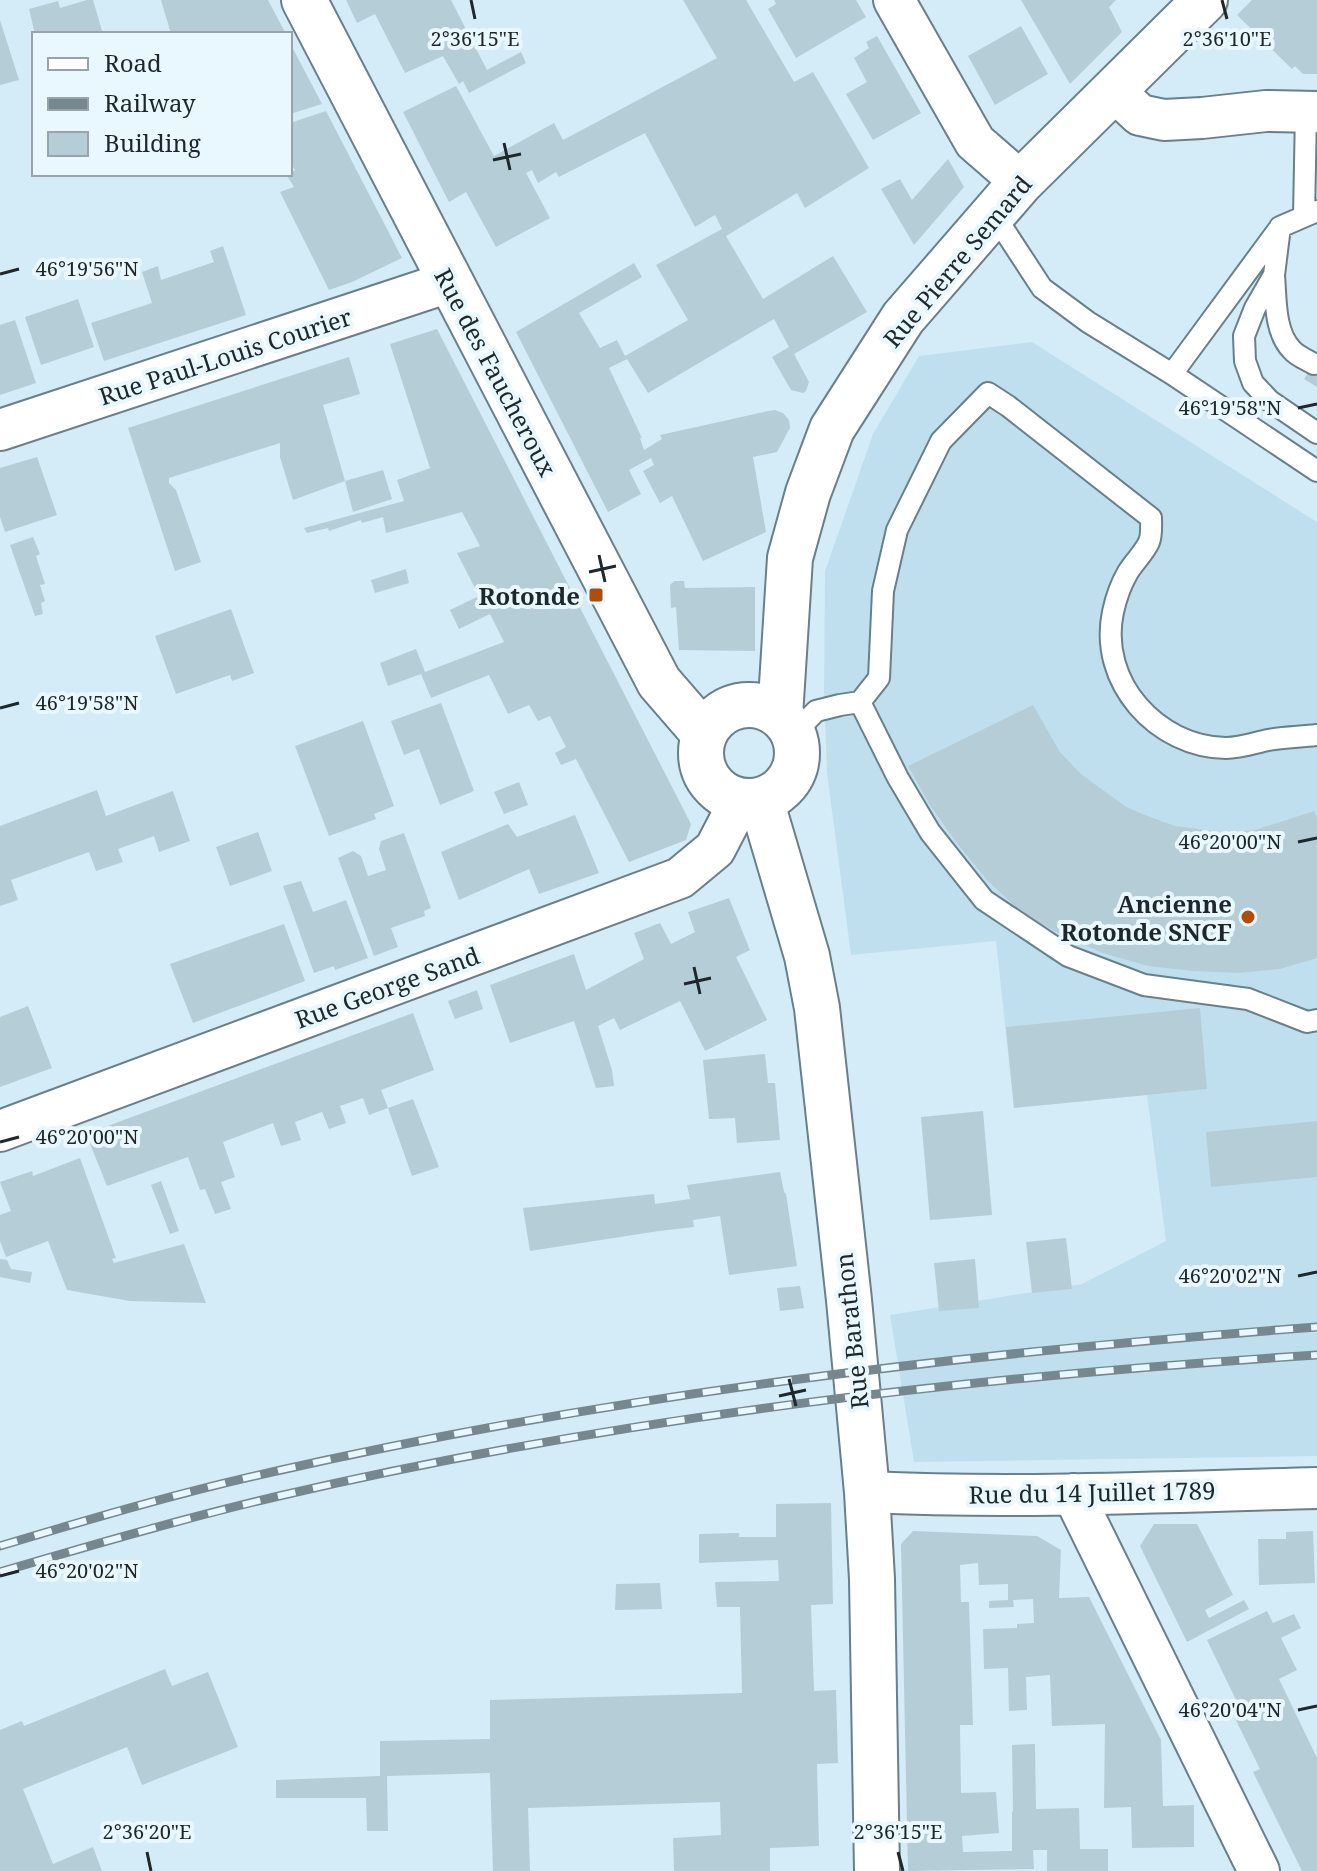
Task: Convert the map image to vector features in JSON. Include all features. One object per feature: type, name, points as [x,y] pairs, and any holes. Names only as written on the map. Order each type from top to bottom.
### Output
[{"type":"main road","name":"Rue des Faucheroux","points":[[304,0],[659,682],[704,734]]},
{"type":"main road","name":"Rue Pierre Semard","points":[[787,725],[790,558],[808,493],[832,429],[903,318],[1007,197],[1205,0]]},
{"type":"main road","points":[[753,704],[768,708],[787,725],[797,750],[796,766],[777,793],[749,800],[721,794],[709,782],[702,767],[700,750],[704,734],[712,721],[724,711],[753,704]]},
{"type":"main road","name":"Rue Barathon","points":[[749,800],[807,956],[817,1008],[867,1492],[872,1579],[877,1871]]},
{"type":"street","points":[[894,0],[1007,197]]},
{"type":"street","points":[[1113,90],[1140,115],[1164,120],[1266,111],[1311,112]]},
{"type":"street","name":"Rue Paul-Louis Courier","points":[[0,430],[449,282]]},
{"type":"street","name":"Rue George Sand","points":[[0,1131],[680,878],[715,849],[729,822],[749,800]]},
{"type":"street","name":"Rue du 14 Juillet 1789","points":[[867,1492],[1073,1494],[1317,1488]]},
{"type":"street","points":[[1073,1494],[1259,1871]]},
{"type":"lane","points":[[1172,374],[1280,227],[1311,214],[1311,112]]},
{"type":"lane","points":[[1007,197],[1042,288],[1088,322],[1317,471]]},
{"type":"lane","points":[[1280,227],[1274,275],[1282,333],[1292,350],[1314,364]]},
{"type":"lane","points":[[1274,275],[1255,308],[1244,336],[1245,361],[1253,383],[1270,401],[1317,433]]},
{"type":"lane","points":[[787,725],[816,711],[860,702],[879,678],[883,591],[897,530],[941,441],[988,393],[1151,518],[1151,540],[1121,587],[1112,615],[1111,630],[1118,675],[1143,712],[1154,723],[1180,739],[1224,748],[1317,735]]},
{"type":"lane","points":[[860,702],[898,778],[930,832],[984,900],[1068,956],[1144,985],[1248,999],[1307,1022],[1317,1020]]},
{"type":"shaded area","points":[[1032,342],[1317,522],[1317,1456],[914,1462],[890,1315],[1082,1284],[1166,1241],[1147,1095],[1014,1108],[996,941],[851,955],[827,773],[825,571],[873,434],[919,356]]},
{"type":"building","points":[[93,0],[102,32],[35,32],[29,9],[58,1],[60,8]]},
{"type":"building","points":[[161,0],[268,0],[285,32],[170,32]]},
{"type":"building","points":[[346,0],[451,0],[487,70],[521,52],[526,63],[469,93],[463,81],[459,84],[443,56],[405,73],[375,14],[357,23]]},
{"type":"building","points":[[683,0],[746,0],[794,82],[813,72],[869,168],[805,208],[797,193],[726,236],[763,299],[833,256],[867,312],[794,354],[809,382],[806,391],[791,390],[772,357],[789,347],[774,319],[648,393],[627,359],[609,368],[642,438],[644,450],[662,439],[660,435],[768,411],[783,413],[789,420],[790,428],[777,452],[753,457],[766,532],[703,561],[672,496],[660,503],[643,471],[654,465],[651,458],[629,470],[641,494],[608,512],[516,332],[634,263],[642,277],[579,313],[600,348],[617,340],[625,356],[688,320],[656,265],[722,229],[715,215],[695,227],[645,133],[559,177],[556,172],[538,183],[532,170],[526,173],[550,218],[496,247],[466,192],[449,202],[403,112],[456,86],[494,156],[554,123],[563,140],[717,58]]},
{"type":"building","points":[[774,0],[856,0],[866,17],[796,58],[768,9],[776,4]]},
{"type":"building","points":[[1021,0],[1116,0],[1109,7],[1122,32],[1070,84]]},
{"type":"building","points":[[1252,0],[1317,0],[1317,74],[1303,74],[1295,66],[1292,69],[1237,15]]},
{"type":"building","points":[[0,20],[19,80],[0,85]]},
{"type":"building","points":[[1021,26],[1048,74],[995,105],[968,56]]},
{"type":"building","points":[[877,36],[921,113],[873,140],[846,94],[867,82],[854,58],[869,48],[866,42]]},
{"type":"building","points":[[292,47],[322,104],[292,113]]},
{"type":"building","points":[[326,111],[402,258],[329,290],[280,192],[294,187],[287,176],[292,176],[295,170],[292,165],[292,122]]},
{"type":"building","points":[[948,159],[964,187],[914,245],[881,189],[900,179],[912,200]]},
{"type":"building","points":[[223,246],[246,315],[104,361],[91,323],[152,303],[142,272],[158,266],[161,280],[214,262],[210,251]]},
{"type":"building","points":[[78,299],[94,347],[41,365],[25,317]]},
{"type":"building","points":[[15,320],[36,383],[0,395],[0,325]]},
{"type":"building","points":[[437,329],[691,824],[686,840],[629,862],[576,759],[561,765],[555,753],[566,747],[550,716],[538,721],[529,705],[508,714],[489,675],[431,698],[421,674],[388,686],[380,663],[416,649],[425,672],[504,642],[490,614],[459,629],[450,610],[479,596],[457,553],[480,546],[462,512],[386,533],[383,517],[362,523],[361,520],[329,531],[328,528],[307,533],[304,528],[404,501],[397,480],[430,468],[390,344]]},
{"type":"building","points":[[349,357],[360,394],[323,405],[345,481],[293,500],[280,457],[280,443],[169,478],[201,562],[175,571],[128,428]]},
{"type":"building","points":[[1317,359],[1317,387],[1304,379]]},
{"type":"building","points":[[37,457],[57,515],[5,532],[0,517],[0,468]]},
{"type":"building","points":[[383,470],[392,499],[353,512],[345,481]]},
{"type":"building","points":[[33,537],[40,554],[36,556],[45,584],[40,585],[45,601],[41,603],[43,614],[35,616],[10,545]]},
{"type":"building","points":[[406,569],[409,583],[375,593],[371,580]]},
{"type":"building","points":[[674,581],[684,581],[685,588],[755,587],[755,651],[679,650],[676,607],[671,608],[670,585]]},
{"type":"building","points":[[231,609],[254,673],[232,681],[230,675],[176,694],[155,636]]},
{"type":"building","points":[[441,703],[474,791],[440,805],[419,749],[404,755],[391,721]]},
{"type":"building","points":[[1033,705],[1060,752],[1081,774],[1126,807],[1150,817],[1175,826],[1227,833],[1255,830],[1314,811],[1317,817],[1317,958],[1280,969],[1238,973],[1148,966],[1103,953],[1022,913],[987,880],[960,847],[931,807],[908,766]]},
{"type":"building","points":[[363,721],[394,806],[374,814],[376,819],[329,836],[295,746]]},
{"type":"building","points":[[519,782],[528,805],[504,814],[494,792]]},
{"type":"building","points":[[97,790],[106,816],[173,791],[190,841],[159,852],[154,836],[118,849],[123,862],[96,871],[89,852],[11,880],[18,900],[0,906],[0,826]]},
{"type":"building","points":[[575,815],[599,873],[539,894],[529,869],[459,900],[441,852],[508,824],[517,837]]},
{"type":"building","points":[[258,832],[272,871],[230,886],[216,847]]},
{"type":"building","points":[[404,833],[431,908],[424,911],[425,916],[391,928],[398,947],[374,956],[338,858],[353,851],[361,856],[368,876],[386,870],[379,849],[381,841]]},
{"type":"building","points":[[301,881],[313,912],[346,900],[368,958],[335,970],[334,966],[314,973],[283,886]]},
{"type":"building","points":[[729,898],[750,950],[736,957],[767,1020],[705,1051],[680,1001],[620,1030],[614,1018],[598,1026],[614,1086],[596,1088],[574,1021],[510,1043],[490,985],[574,954],[586,990],[644,959],[634,933],[660,923],[671,944],[695,932],[688,912]]},
{"type":"building","points":[[284,924],[305,981],[193,1023],[170,964]]},
{"type":"building","points":[[477,990],[483,1009],[455,1019],[448,1001]]},
{"type":"building","points":[[28,1006],[52,1068],[0,1087],[0,1017]]},
{"type":"building","points":[[1200,1008],[1207,1089],[1014,1108],[1006,1027]]},
{"type":"building","points":[[413,1013],[434,1070],[381,1090],[388,1108],[369,1115],[363,1098],[340,1106],[346,1123],[329,1129],[322,1112],[295,1122],[301,1140],[281,1146],[273,1123],[223,1142],[235,1177],[221,1182],[231,1209],[215,1214],[205,1189],[200,1190],[188,1157],[107,1186],[86,1134]]},
{"type":"building","points":[[765,1054],[768,1083],[775,1083],[780,1140],[737,1143],[735,1118],[709,1119],[703,1060]]},
{"type":"building","points":[[413,1099],[439,1167],[412,1176],[388,1108]]},
{"type":"building","points":[[983,1111],[992,1215],[930,1220],[921,1117]]},
{"type":"building","points":[[1317,1121],[1317,1177],[1211,1187],[1206,1132]]},
{"type":"building","points":[[80,1158],[116,1258],[112,1259],[114,1263],[184,1244],[206,1303],[130,1301],[67,1290],[48,1241],[6,1257],[0,1241],[0,1215],[11,1211],[0,1182],[32,1171],[33,1176]]},
{"type":"building","points":[[780,1172],[797,1266],[729,1275],[720,1216],[693,1220],[694,1227],[530,1251],[523,1208],[654,1194],[655,1204],[690,1199],[687,1185]]},
{"type":"building","points":[[161,1181],[179,1231],[170,1234],[151,1185]]},
{"type":"building","points":[[1066,1238],[1072,1289],[1032,1293],[1026,1242]]},
{"type":"building","points":[[0,1259],[7,1260],[11,1269],[32,1272],[30,1283],[0,1277]]},
{"type":"building","points":[[975,1259],[979,1308],[939,1311],[934,1263]]},
{"type":"building","points":[[800,1286],[804,1308],[780,1311],[777,1288]]},
{"type":"building","points":[[831,1503],[833,1604],[811,1605],[814,1691],[836,1690],[838,1763],[817,1764],[819,1846],[770,1848],[770,1871],[674,1871],[673,1838],[721,1835],[720,1802],[528,1808],[530,1871],[493,1871],[490,1773],[387,1776],[388,1831],[367,1831],[366,1798],[276,1798],[276,1780],[380,1776],[380,1741],[490,1739],[490,1700],[742,1693],[740,1607],[717,1607],[715,1582],[779,1581],[778,1560],[699,1563],[699,1534],[739,1533],[739,1537],[776,1537],[776,1504]]},
{"type":"building","points":[[1154,1524],[1197,1524],[1233,1595],[1205,1610],[1209,1618],[1244,1600],[1249,1609],[1187,1642],[1140,1546]]},
{"type":"building","points":[[913,1531],[1037,1536],[1061,1550],[1059,1598],[1089,1597],[1161,1740],[1163,1806],[1194,1805],[1194,1847],[1132,1848],[1131,1807],[1104,1808],[1105,1724],[1052,1726],[1050,1675],[1026,1677],[1027,1710],[1009,1711],[1008,1668],[984,1669],[983,1629],[1017,1628],[1017,1624],[1034,1623],[1033,1599],[1013,1600],[1014,1607],[989,1608],[989,1601],[1008,1600],[1008,1584],[979,1585],[978,1563],[960,1565],[961,1602],[969,1602],[973,1725],[960,1725],[961,1793],[996,1792],[999,1833],[962,1836],[963,1852],[1012,1851],[1012,1745],[1035,1744],[1036,1809],[1079,1808],[1080,1849],[1108,1849],[1108,1871],[1047,1871],[1047,1850],[1033,1850],[1034,1869],[908,1871],[901,1544]]},
{"type":"building","points":[[1313,1531],[1315,1583],[1259,1585],[1258,1539],[1286,1539],[1286,1532]]},
{"type":"building","points":[[660,1583],[662,1609],[615,1610],[616,1584]]},
{"type":"building","points":[[1267,1611],[1273,1623],[1294,1614],[1301,1628],[1281,1638],[1297,1670],[1279,1679],[1317,1758],[1317,1871],[1302,1871],[1253,1772],[1260,1769],[1228,1704],[1236,1700],[1207,1640]]},
{"type":"building","points":[[165,1669],[172,1686],[208,1672],[238,1747],[142,1785],[127,1747],[23,1789],[53,1864],[93,1847],[102,1871],[0,1871],[0,1730],[22,1721],[24,1726]]},
{"type":"railway","points":[[0,1546],[238,1480],[401,1444],[531,1420],[792,1380],[923,1364],[1317,1327]]},
{"type":"railway","points":[[0,1572],[279,1496],[407,1468],[665,1422],[925,1388],[1317,1355]]},
{"type":"place","name":"Rotonde","points":[[596,595]]},
{"type":"place","name":"Ancienne Rotonde SNCF","points":[[1248,917]]}]
